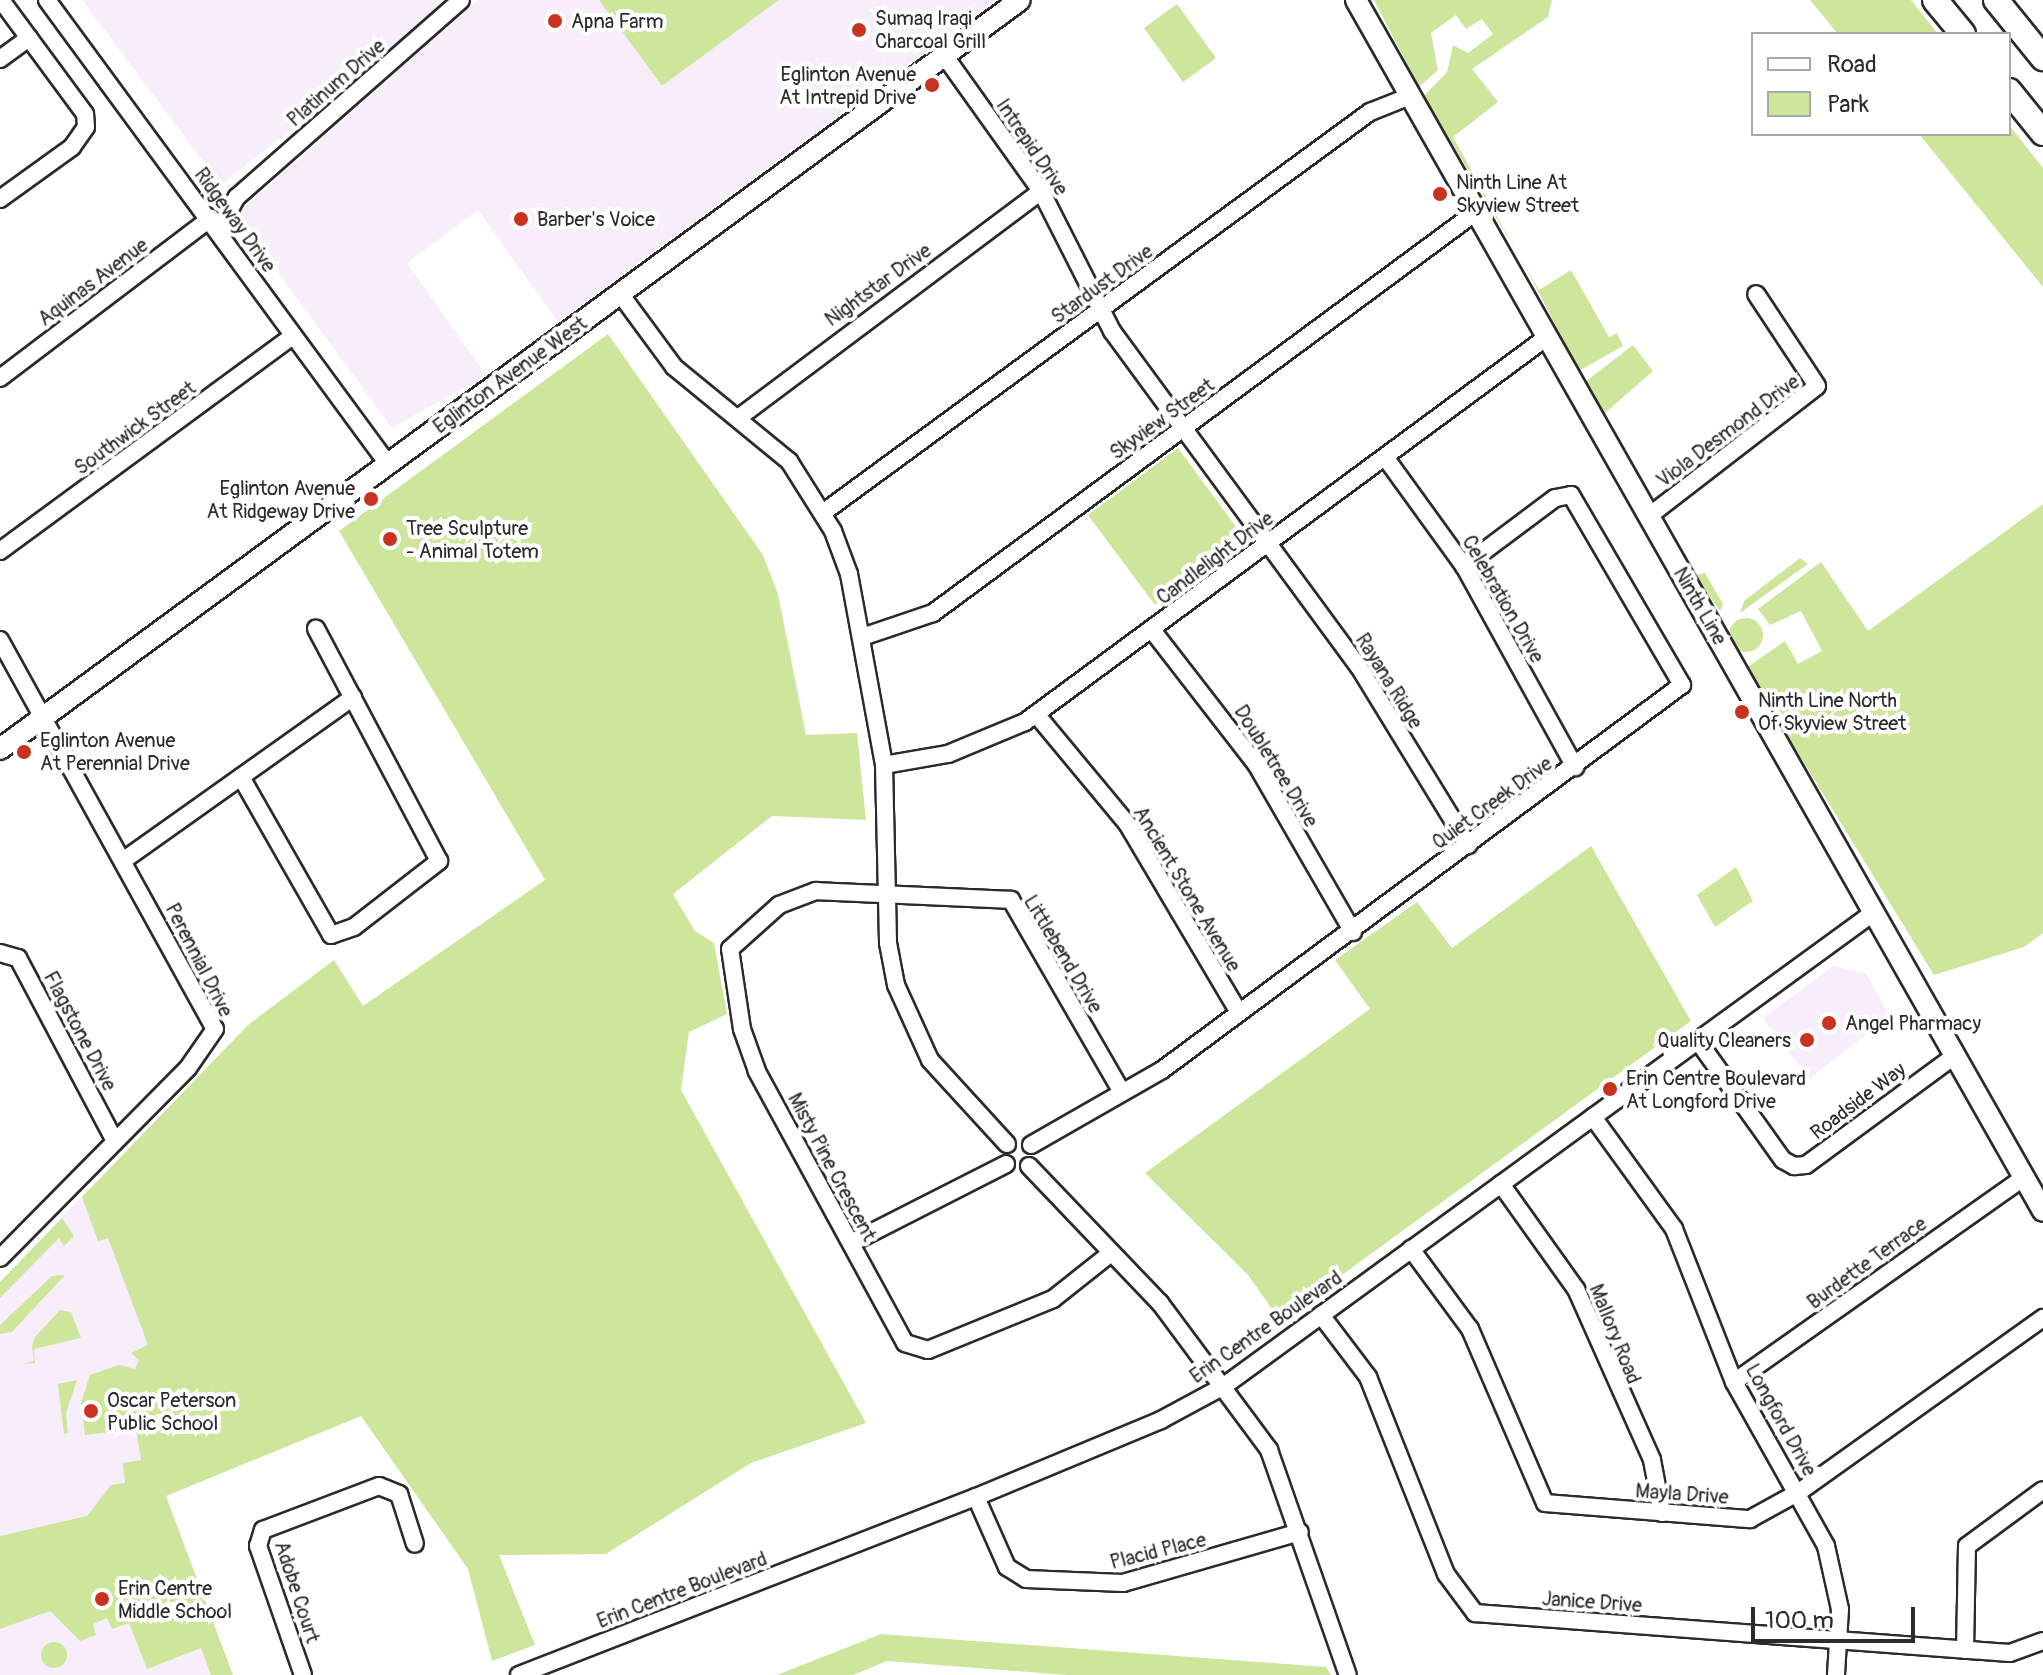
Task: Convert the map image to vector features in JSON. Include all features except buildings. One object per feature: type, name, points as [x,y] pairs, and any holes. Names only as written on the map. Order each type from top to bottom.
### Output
[{"type":"highway","points":[[1935,0],[1961,32]]},
{"type":"highway","points":[[1996,0],[2043,58]]},
{"type":"highway","points":[[2011,93],[2043,133]]},
{"type":"main road","name":"Eglinton Avenue West","points":[[0,749],[1020,0]]},
{"type":"main road","name":"Ninth Line","points":[[1356,0],[2043,1211]]},
{"type":"street","points":[[0,199],[72,147],[86,127],[85,114],[1,0]]},
{"type":"street","name":"Ridgeway Drive","points":[[47,0],[211,219],[388,464]]},
{"type":"street","name":"Platinum Drive","points":[[211,219],[461,0]]},
{"type":"street","points":[[0,59],[29,38]]},
{"type":"street","name":"Intrepid Drive","points":[[944,55],[1041,191],[1099,311],[1268,543]]},
{"type":"street","name":"Stardust Drive","points":[[824,512],[1370,112],[1410,96]]},
{"type":"street","name":"Nightstar Drive","points":[[742,415],[1041,191]]},
{"type":"street","name":"Platinum Drive","points":[[211,219],[237,197]]},
{"type":"street","name":"Skyview Street","points":[[862,637],[933,613],[1476,212]]},
{"type":"street","name":"Aquinas Avenue","points":[[0,378],[211,219]]},
{"type":"street","name":"Viola Desmond Drive","points":[[1649,516],[1812,397],[1816,375],[1756,294]]},
{"type":"street","points":[[621,295],[674,367],[742,415],[789,461],[824,512],[849,574],[884,765],[891,965],[911,1026],[930,1060],[1007,1144]]},
{"type":"street","name":"Southwick Street","points":[[0,551],[293,336]]},
{"type":"street","name":"Candlelight Drive","points":[[884,765],[969,748],[1036,714],[1547,337]]},
{"type":"street","name":"Celebration Drive","points":[[1385,457],[1464,566],[1575,767]]},
{"type":"street","name":"Quiet Creek Drive","points":[[1031,1145],[1122,1092],[1239,1013],[1674,695],[1680,672],[1571,495],[1555,498],[1464,566]]},
{"type":"street","name":"Rayana Ridge","points":[[1268,543],[1359,667],[1468,845]]},
{"type":"street","points":[[241,777],[325,931],[340,936],[439,861],[316,629]]},
{"type":"street","name":"Doubletree Drive","points":[[1152,630],[1256,764],[1353,932]]},
{"type":"street","name":"Perennial Drive","points":[[0,640],[45,716],[215,1029],[115,1141],[0,1258]]},
{"type":"street","points":[[124,860],[353,697]]},
{"type":"street","name":"Ancient Stone Avenue","points":[[1036,714],[1128,825],[1239,1013]]},
{"type":"street","name":"Littlebend Drive","points":[[887,892],[1011,900],[1122,1092]]},
{"type":"street","name":"Misty Pine Crescent","points":[[887,892],[800,895],[740,934],[730,949],[749,1050],[905,1343],[928,1350],[1053,1299],[1111,1253]]},
{"type":"street","name":"Erin Centre Boulevard","points":[[519,1675],[976,1497],[1224,1386],[1873,913]]},
{"type":"street","name":"Flagstone Drive","points":[[0,953],[18,958],[115,1141]]},
{"type":"street","name":"Roadside Way","points":[[1698,1041],[1783,1160],[1794,1166],[1806,1165],[1956,1055]]},
{"type":"street","name":"Longford Drive","points":[[1593,1117],[1674,1229],[1734,1382],[1799,1492],[1835,1572],[1836,1675]]},
{"type":"street","points":[[1007,1144],[1021,1139],[1031,1145],[1029,1166]]},
{"type":"street","points":[[1004,1166],[1007,1144]]},
{"type":"street","points":[[851,1243],[1004,1166],[1029,1166],[1111,1253],[1224,1386],[1269,1450],[1348,1675]]},
{"type":"street","name":"Burdette Terrace","points":[[1734,1382],[2025,1177]]},
{"type":"street","name":"Mallory Road","points":[[1501,1184],[1576,1289],[1652,1460],[1662,1513]]},
{"type":"street","name":"Mayla Drive","points":[[1411,1249],[1470,1329],[1545,1503],[1750,1519],[1799,1492],[2043,1318]]},
{"type":"street","name":"Janice Drive","points":[[1321,1315],[1368,1377],[1446,1574],[1475,1613],[2010,1653],[2043,1641]]},
{"type":"street","name":"Adobe Court","points":[[303,1675],[258,1546],[263,1530],[379,1486],[399,1494],[415,1544]]},
{"type":"street","points":[[1965,1650],[1967,1546],[2043,1490]]},
{"type":"street","name":"Placid Place","points":[[976,1497],[1007,1567],[1026,1579],[1123,1583],[1300,1532]]},
{"type":"shaded area","points":[[82,0],[455,0],[221,185]]},
{"type":"shaded area","points":[[478,0],[599,0],[662,86],[779,0],[996,0],[558,322],[478,210],[407,263],[486,375],[392,428],[236,215]]},
{"type":"shaded area","points":[[1833,966],[1866,973],[1890,1016],[1809,1079],[1763,1018]]},
{"type":"shaded area","name":"Oscar Peterson Public School","points":[[95,1183],[207,1479],[166,1497],[233,1675],[0,1675],[0,1282]]},
{"type":"green space","points":[[599,0],[779,0],[662,86]]},
{"type":"green space","points":[[1374,0],[1552,0],[1548,17],[1472,69],[1498,102],[1453,137],[1516,251],[1424,96],[1447,72],[1453,45],[1468,53],[1493,34],[1482,19],[1466,29],[1456,15],[1431,33],[1438,70],[1419,87]]},
{"type":"green space","points":[[1810,0],[1911,0],[1936,32],[1836,32]]},
{"type":"green space","points":[[1177,4],[1216,58],[1183,82],[1144,28]]},
{"type":"green space","points":[[2011,128],[2043,168],[2043,287],[1921,136],[2011,136]]},
{"type":"green space","points":[[1522,260],[1539,290],[1571,270],[1609,337],[1617,333],[1623,346],[1579,371]]},
{"type":"green space","points":[[608,334],[763,555],[778,594],[806,735],[857,733],[866,820],[772,816],[673,894],[695,931],[714,943],[727,1014],[689,1032],[681,1090],[866,1423],[751,1463],[606,1554],[499,1555],[535,1645],[492,1661],[468,1569],[361,1416],[166,1496],[233,1675],[211,1675],[201,1648],[147,1669],[129,1623],[112,1629],[107,1618],[93,1624],[96,1635],[80,1641],[50,1611],[0,1629],[0,1536],[87,1516],[111,1485],[125,1483],[123,1463],[141,1460],[136,1429],[85,1435],[81,1402],[90,1375],[119,1365],[135,1369],[139,1360],[131,1353],[148,1345],[108,1238],[98,1241],[82,1197],[248,1025],[334,960],[363,1006],[545,880],[339,531]]},
{"type":"green space","points":[[1633,345],[1653,371],[1604,414],[1585,382]]},
{"type":"green space","points":[[1178,448],[1245,539],[1155,605],[1088,515]]},
{"type":"green space","points":[[2043,504],[2043,933],[2024,947],[1934,975],[1746,668],[1785,641],[1798,664],[1822,651],[1801,611],[1770,625],[1758,609],[1821,562],[1868,631]]},
{"type":"green space","points":[[1800,558],[1808,564],[1740,613],[1744,601]]},
{"type":"green space","points":[[1705,573],[1723,604],[1720,611],[1695,575]]},
{"type":"green space","points":[[1746,618],[1758,623],[1763,635],[1758,647],[1746,652],[1734,647],[1729,635],[1734,623]]},
{"type":"green space","points":[[1591,846],[1691,1021],[1280,1320],[1248,1275],[1145,1173],[1370,1009],[1335,960],[1417,902],[1452,948]]},
{"type":"green space","points":[[1736,867],[1753,901],[1715,927],[1697,895]]},
{"type":"green space","points":[[62,1218],[74,1236],[64,1246],[59,1238],[0,1298],[0,1282]]},
{"type":"green space","points":[[65,1275],[12,1332],[0,1334],[0,1325],[52,1276]]},
{"type":"green space","points":[[60,1310],[71,1312],[81,1338],[34,1349],[35,1363],[22,1364],[34,1361],[32,1346],[35,1337]]},
{"type":"green space","points":[[77,1380],[66,1413],[68,1433],[64,1434],[58,1384]]},
{"type":"green space","points":[[881,1634],[1326,1667],[1331,1675],[1067,1675],[887,1661],[853,1675],[777,1675]]},
{"type":"green space","points":[[54,1642],[63,1646],[67,1655],[63,1664],[54,1668],[45,1664],[41,1655],[45,1646]]},
{"type":"place","name":"Apna Farm","points":[[555,21]]},
{"type":"place","name":"Sumaq Iraqi Charcoal Grill","points":[[859,30]]},
{"type":"place","name":"Eglinton Avenue At Intrepid Drive","points":[[932,85]]},
{"type":"place","name":"Ninth Line At Skyview Street","points":[[1440,194]]},
{"type":"place","name":"Barber's Voice","points":[[521,219]]},
{"type":"place","name":"Eglinton Avenue At Ridgeway Drive","points":[[371,499]]},
{"type":"place","name":"Tree Sculpture - Animal Totem","points":[[390,539]]},
{"type":"place","name":"Ninth Line North Of Skyview Street","points":[[1742,712]]},
{"type":"place","name":"Eglinton Avenue At Perennial Drive","points":[[24,752]]},
{"type":"place","name":"Angel Pharmacy","points":[[1829,1023]]},
{"type":"place","name":"Quality Cleaners","points":[[1807,1040]]},
{"type":"place","name":"Erin Centre Boulevard At Longford Drive","points":[[1610,1089]]},
{"type":"place","name":"Oscar Peterson Public School","points":[[91,1411]]},
{"type":"place","name":"Erin Centre Middle School","points":[[102,1599]]}]
